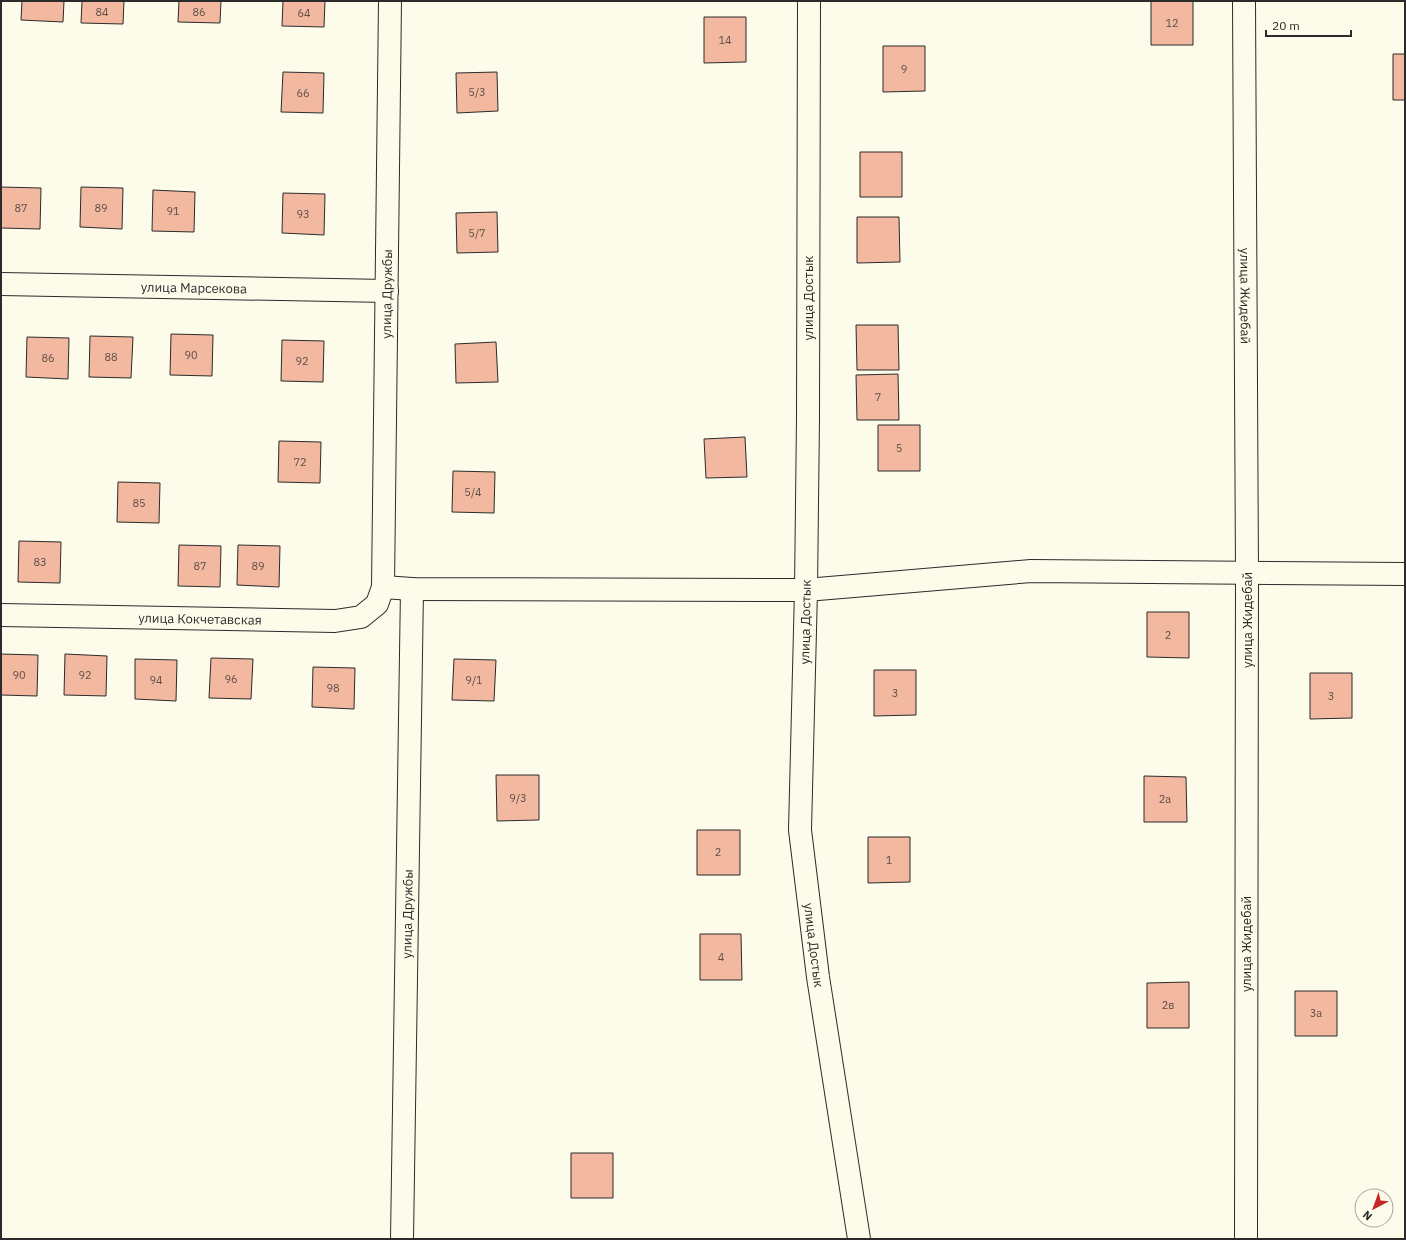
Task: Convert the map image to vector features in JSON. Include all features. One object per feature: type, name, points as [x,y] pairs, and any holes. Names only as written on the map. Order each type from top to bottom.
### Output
[{"type":"street","name":"улица Дружбы","points":[[383,588],[390,1]]},
{"type":"street","name":"улица Достык","points":[[809,1],[806,590],[800,830],[818,977],[860,1239]]},
{"type":"street","name":"улица Жидебай","points":[[1244,1],[1247,574],[1246,1239]]},
{"type":"street","name":"улица Марсекова","points":[[1,284],[387,291]]},
{"type":"street","points":[[383,588],[806,590],[1031,572],[1405,574]]},
{"type":"street","name":"улица Кокчетавская","points":[[1,614],[335,621],[361,617],[377,604],[383,588]]},
{"type":"street","name":"улица Дружбы","points":[[402,1239],[412,589]]},
{"type":"building","points":[[22,1],[64,1],[63,22],[21,20]]},
{"type":"building","points":[[82,1],[124,1],[123,24],[81,23]]},
{"type":"building","points":[[179,1],[221,1],[220,23],[178,22]]},
{"type":"building","points":[[283,1],[325,1],[324,27],[282,26]]},
{"type":"building","points":[[1151,1],[1193,1],[1193,45],[1151,45]]},
{"type":"building","points":[[704,17],[746,17],[746,62],[704,63]]},
{"type":"building","points":[[883,46],[925,46],[925,91],[883,92]]},
{"type":"building","points":[[1393,54],[1405,54],[1405,100],[1393,100]]},
{"type":"building","points":[[283,72],[324,73],[323,113],[281,112]]},
{"type":"building","points":[[497,72],[498,111],[457,113],[456,73]]},
{"type":"building","points":[[860,152],[902,152],[902,197],[860,197]]},
{"type":"building","points":[[1,187],[41,188],[40,229],[1,228]]},
{"type":"building","points":[[81,187],[123,188],[122,229],[80,227]]},
{"type":"building","points":[[153,190],[195,192],[194,232],[152,231]]},
{"type":"building","points":[[283,193],[325,194],[324,235],[282,233]]},
{"type":"building","points":[[497,212],[498,252],[457,253],[456,213]]},
{"type":"building","points":[[857,217],[899,217],[900,262],[857,263]]},
{"type":"building","points":[[856,325],[898,325],[899,370],[857,370]]},
{"type":"building","points":[[171,334],[213,335],[212,376],[170,375]]},
{"type":"building","points":[[90,336],[133,337],[131,378],[89,377]]},
{"type":"building","points":[[27,337],[69,338],[68,379],[26,377]]},
{"type":"building","points":[[282,340],[324,341],[323,382],[281,381]]},
{"type":"building","points":[[496,342],[498,382],[456,383],[455,344]]},
{"type":"building","points":[[898,374],[899,420],[857,420],[856,375]]},
{"type":"building","points":[[878,425],[920,425],[920,471],[878,471]]},
{"type":"building","points":[[745,437],[747,477],[706,478],[704,439]]},
{"type":"building","points":[[279,441],[321,442],[320,483],[278,482]]},
{"type":"building","points":[[453,471],[495,472],[494,513],[452,512]]},
{"type":"building","points":[[118,482],[160,483],[159,523],[117,522]]},
{"type":"building","points":[[19,541],[61,542],[60,583],[18,582]]},
{"type":"building","points":[[179,545],[221,546],[220,587],[178,586]]},
{"type":"building","points":[[238,545],[280,546],[279,587],[237,585]]},
{"type":"building","points":[[1147,612],[1189,612],[1189,658],[1147,657]]},
{"type":"building","points":[[1,654],[38,655],[37,696],[1,695]]},
{"type":"building","points":[[65,654],[107,656],[106,696],[64,695]]},
{"type":"building","points":[[211,658],[253,659],[251,699],[209,698]]},
{"type":"building","points":[[135,659],[177,660],[176,701],[135,699]]},
{"type":"building","points":[[454,659],[496,660],[494,701],[452,700]]},
{"type":"building","points":[[313,667],[355,668],[354,709],[312,707]]},
{"type":"building","points":[[874,670],[916,670],[916,715],[874,716]]},
{"type":"building","points":[[1310,673],[1352,673],[1352,718],[1310,719]]},
{"type":"building","points":[[496,775],[539,775],[539,820],[497,821]]},
{"type":"building","points":[[1144,776],[1186,777],[1187,822],[1144,822]]},
{"type":"building","points":[[697,830],[740,830],[740,875],[697,875]]},
{"type":"building","points":[[868,837],[910,837],[910,882],[868,883]]},
{"type":"building","points":[[700,934],[741,934],[742,980],[700,980]]},
{"type":"building","points":[[1189,982],[1189,1028],[1147,1028],[1147,983]]},
{"type":"building","points":[[1295,991],[1337,991],[1337,1036],[1295,1036]]},
{"type":"building","points":[[571,1153],[613,1153],[613,1198],[571,1198]]}]
